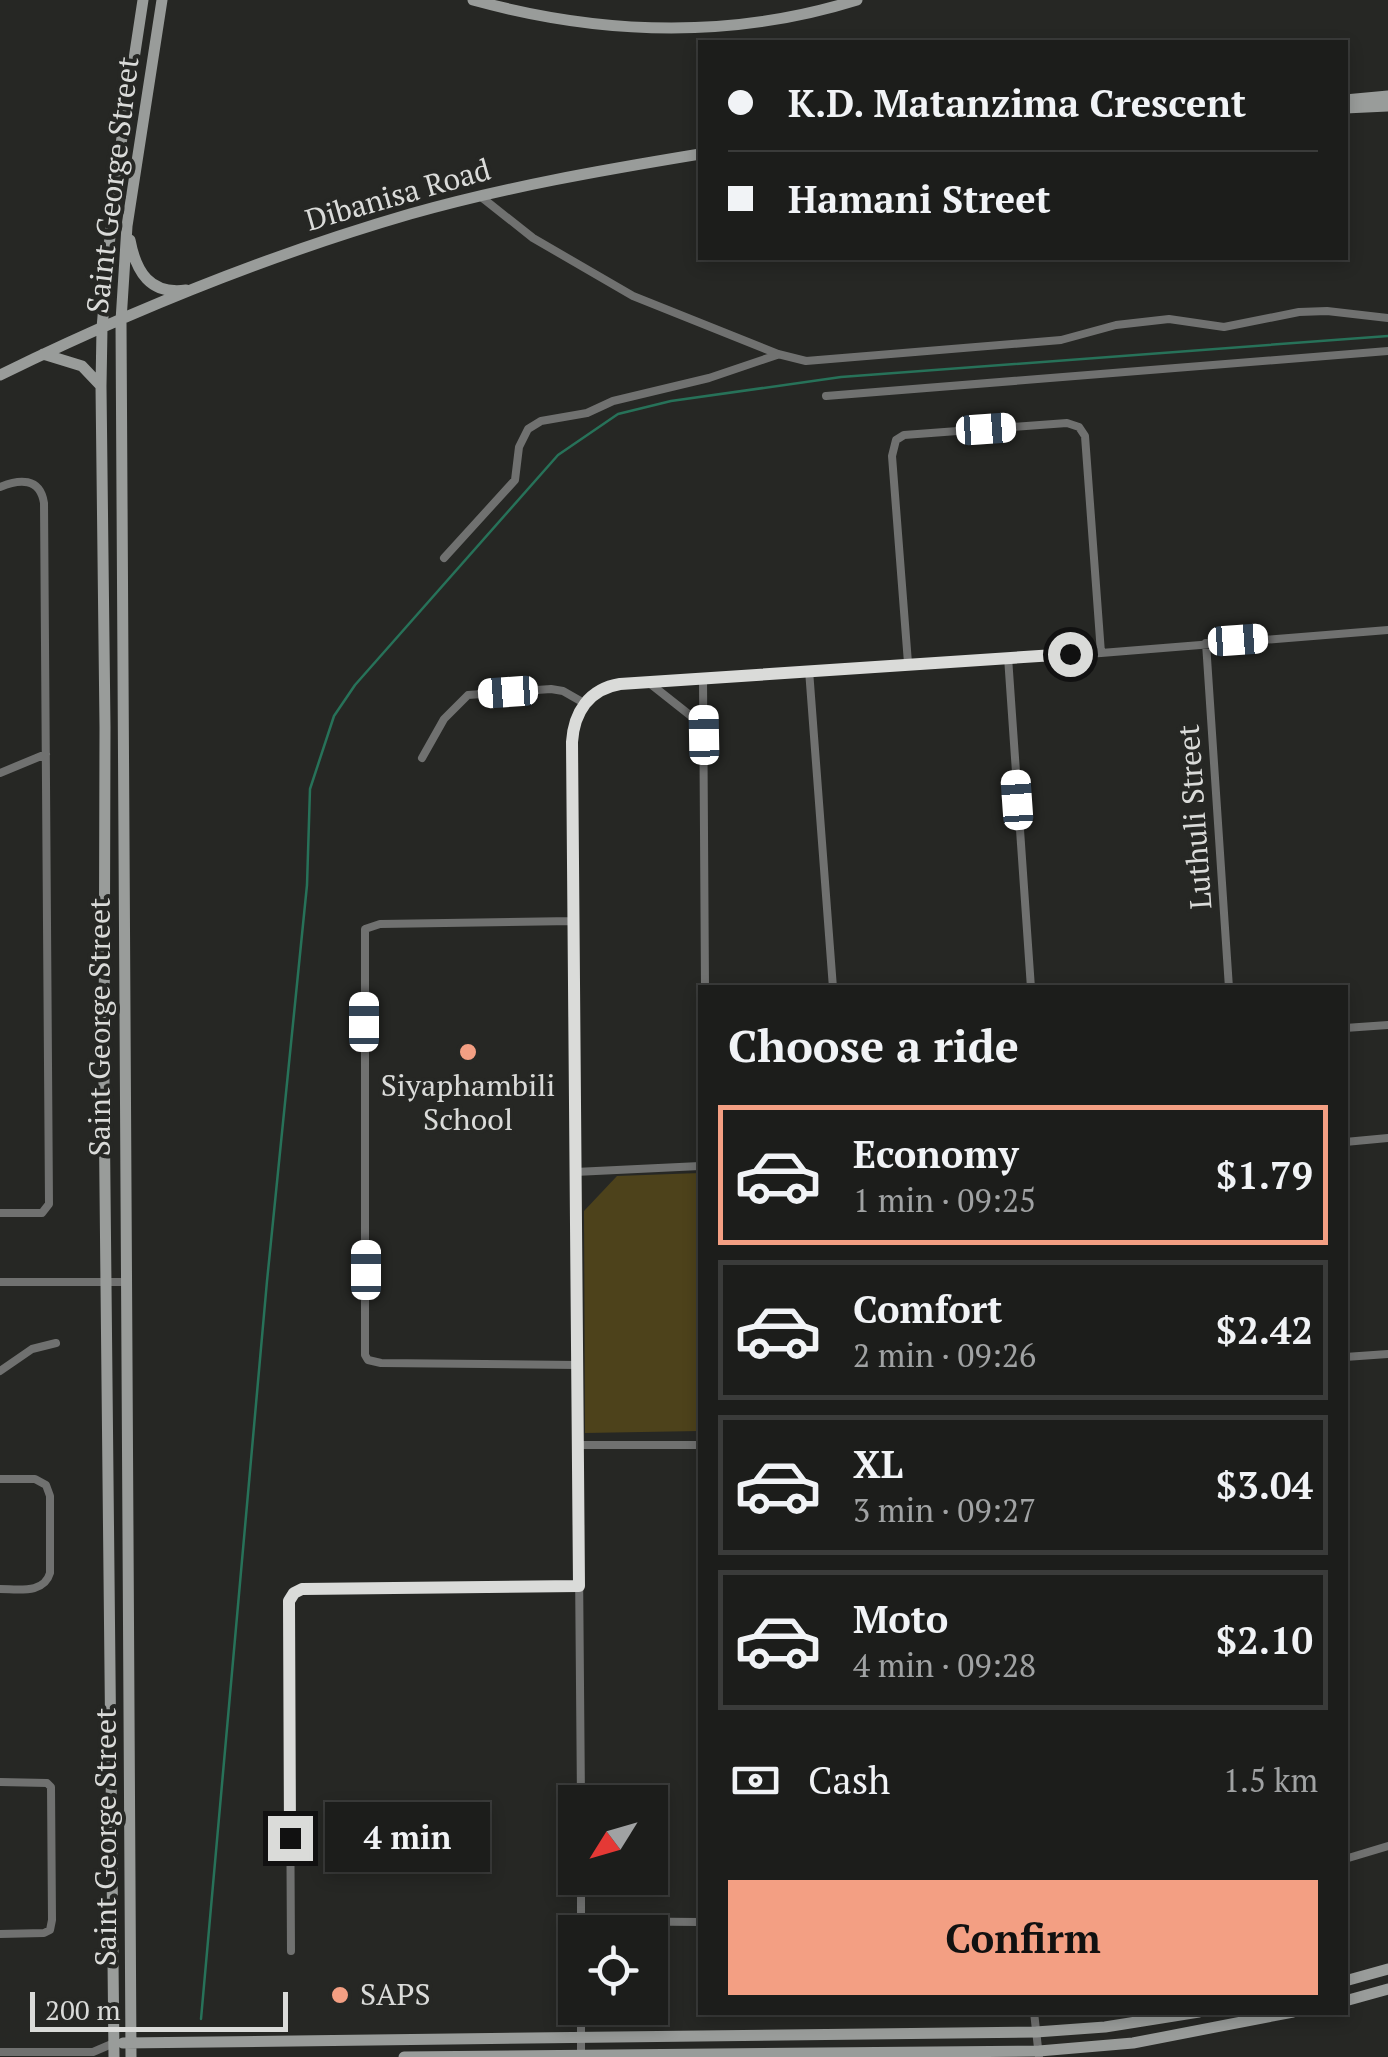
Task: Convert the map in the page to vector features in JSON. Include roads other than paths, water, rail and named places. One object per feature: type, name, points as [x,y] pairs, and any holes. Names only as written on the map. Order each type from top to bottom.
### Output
[{"type":"main road","name":"Saint George Street","points":[[114,2050],[101,386],[114,190],[143,0]]},
{"type":"main road","name":"Saint George Street","points":[[130,2050],[120,321],[127,226],[162,0]]},
{"type":"main road","points":[[473,0],[556,20],[660,30],[745,25],[857,0]]},
{"type":"main road","points":[[1348,100],[1388,96]]},
{"type":"main road","points":[[1348,108],[1388,106]]},
{"type":"main road","name":"Dibanisa Road","points":[[0,375],[282,254],[480,196],[698,154]]},
{"type":"main road","points":[[127,226],[133,258],[144,278],[156,287],[174,292],[202,288]]},
{"type":"main road","points":[[43,354],[82,366],[101,386]]},
{"type":"main road","points":[[1348,1980],[1388,1969]]},
{"type":"main road","points":[[1348,2000],[1388,1989]]},
{"type":"main road","points":[[114,2050],[581,2036],[1036,2032],[1105,2027],[1179,2015]]},
{"type":"main road","points":[[404,2057],[1039,2054],[1133,2042],[1277,2015]]},
{"type":"street","points":[[480,196],[540,242],[633,296],[778,354],[806,360],[1061,340],[1116,325],[1168,319],[1224,328],[1299,312],[1388,318]]},
{"type":"street","points":[[826,396],[1388,351]]},
{"type":"street","points":[[444,558],[515,480],[519,446],[528,429],[540,421],[708,378],[778,354]]},
{"type":"street","points":[[908,663],[892,456],[896,440],[904,434],[1067,424],[1080,427],[1085,436],[1101,652]]},
{"type":"street","points":[[0,487],[24,480],[35,485],[43,497],[49,1204],[42,1213],[0,1213]]},
{"type":"street","points":[[581,1785],[572,742],[584,703],[610,686],[648,682],[1388,630]]},
{"type":"street","name":"Luthuli Street","points":[[1206,643],[1230,985]]},
{"type":"street","points":[[1008,657],[1030,985]]},
{"type":"street","points":[[810,670],[833,985]]},
{"type":"street","points":[[703,678],[705,985]]},
{"type":"street","points":[[648,682],[691,716],[704,735]]},
{"type":"street","points":[[422,758],[444,719],[468,696],[551,689],[584,703]]},
{"type":"street","points":[[0,773],[46,754]]},
{"type":"street","points":[[574,921],[380,924],[365,928],[368,1360],[578,1365]]},
{"type":"street","points":[[1348,1028],[1388,1026]]},
{"type":"street","points":[[1348,1142],[1388,1138]]},
{"type":"street","points":[[575,1172],[698,1166]]},
{"type":"street","points":[[0,1282],[126,1282]]},
{"type":"street","points":[[0,1372],[32,1348],[56,1343]]},
{"type":"street","points":[[1348,1357],[1388,1354]]},
{"type":"street","points":[[577,1445],[698,1445]]},
{"type":"street","points":[[0,1479],[40,1480],[50,1496],[47,1582],[40,1588],[0,1590]]},
{"type":"street","points":[[291,1951],[289,1601],[294,1593],[302,1589],[579,1586]]},
{"type":"street","points":[[0,1782],[47,1783],[52,1795],[52,1925],[44,1933],[0,1934]]},
{"type":"street","points":[[1348,1858],[1388,1846]]},
{"type":"street","points":[[668,1922],[698,1922]]},
{"type":"street","points":[[1034,2015],[1039,2054]]},
{"type":"street","points":[[581,2025],[581,2055]]},
{"type":"street","points":[[0,2052],[114,2050]]},
{"type":"street","points":[[93,2052],[105,2057]]},
{"type":"waterway","points":[[201,2019],[307,885],[310,789],[334,716],[355,685],[558,455],[618,414],[671,401],[841,377],[1388,336]]},
{"type":"place","name":"Siyaphambili School","points":[[468,1052]]},
{"type":"place","name":"SAPS","points":[[340,1995]]}]
